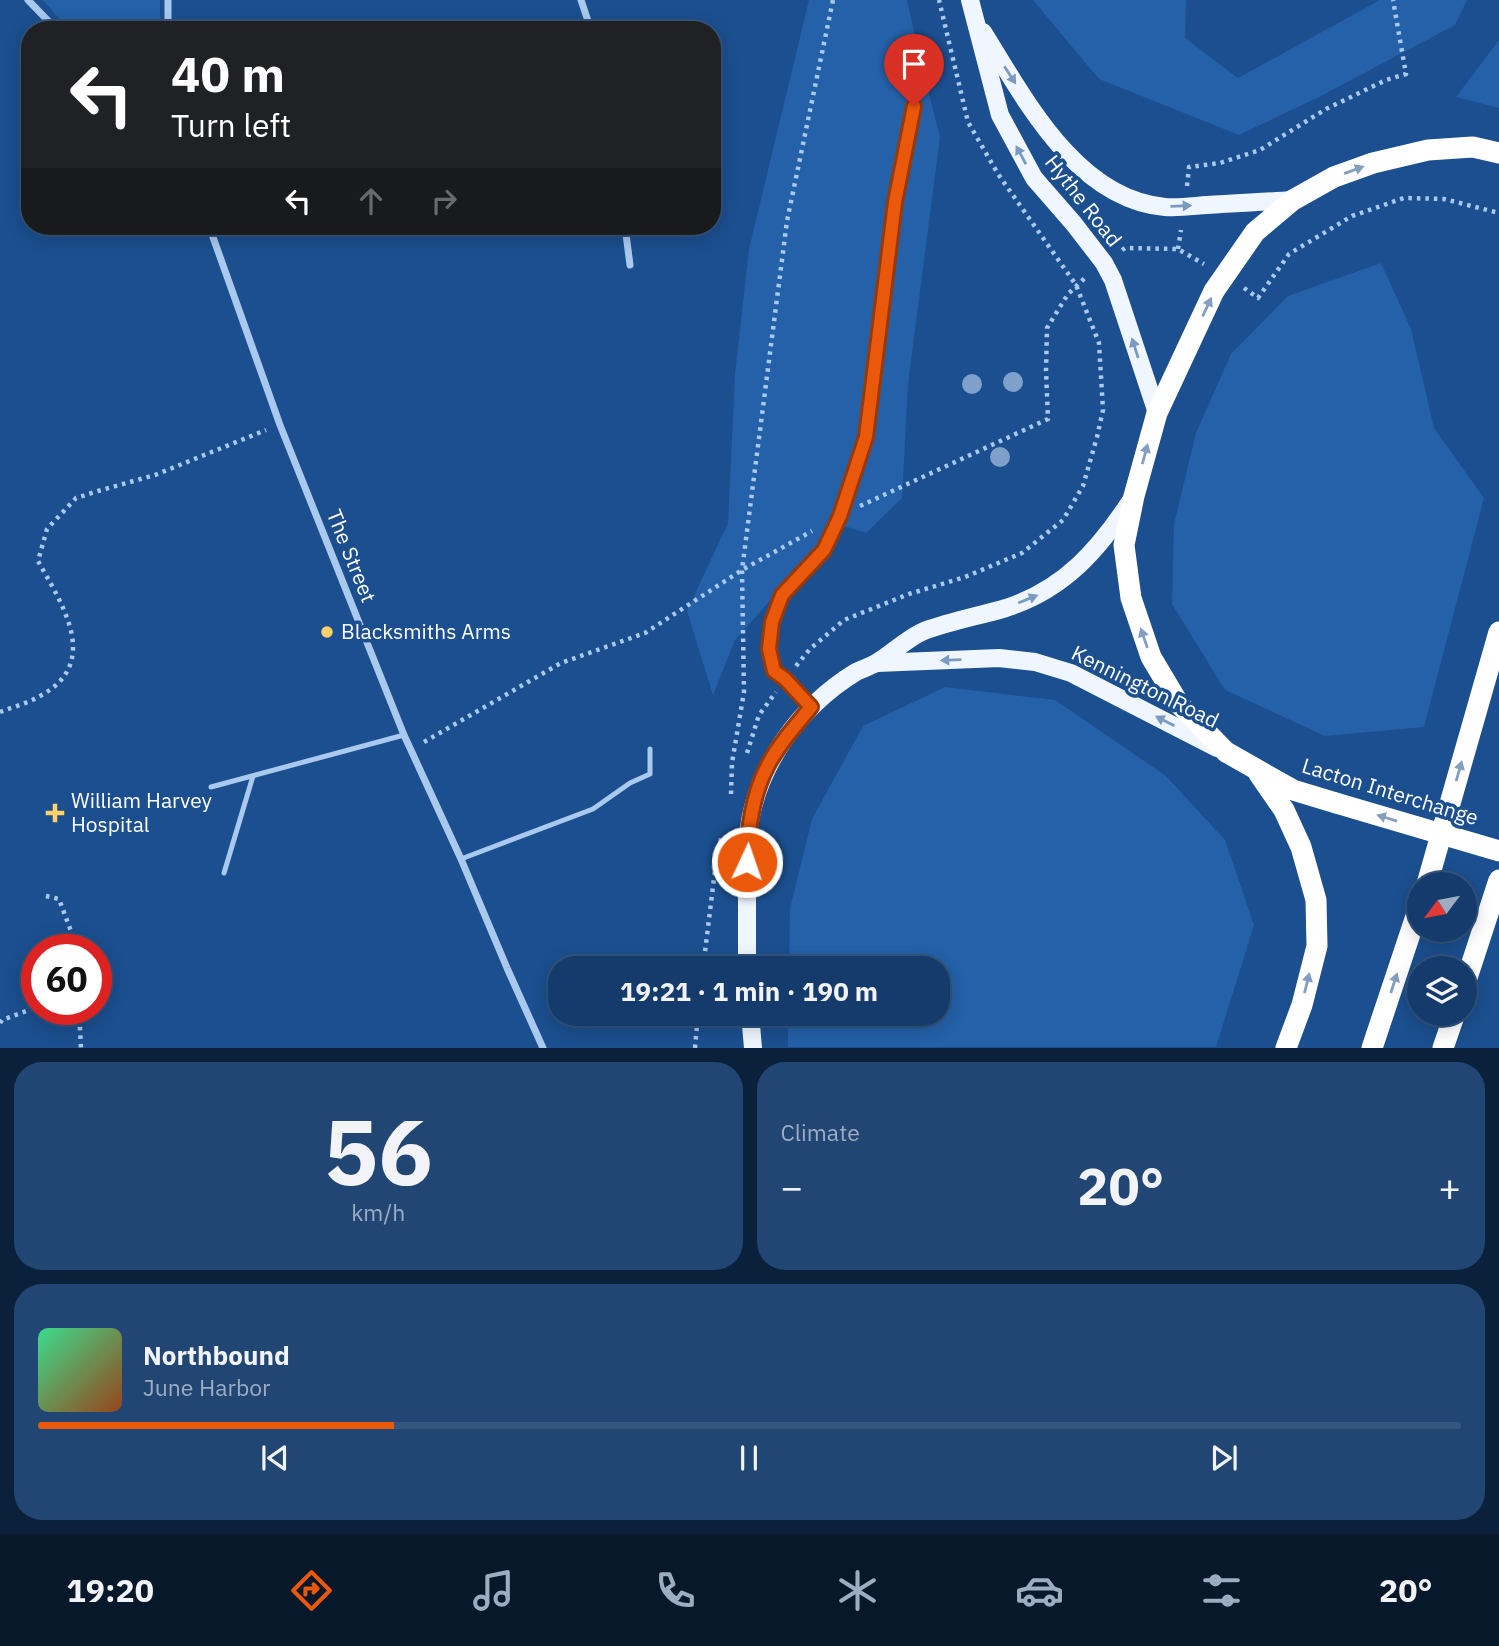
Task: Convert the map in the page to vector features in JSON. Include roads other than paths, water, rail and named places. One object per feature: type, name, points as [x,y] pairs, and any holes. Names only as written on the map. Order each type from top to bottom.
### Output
[{"type":"highway","name":"Lacton Interchange","points":[[1499,153],[1473,147],[1428,150],[1373,163],[1334,177],[1293,200],[1255,232],[1214,291],[1157,413],[1133,496],[1124,545],[1131,598],[1151,657],[1180,704],[1226,752],[1293,790],[1499,851]]},
{"type":"highway","points":[[1430,872],[1499,632]]},
{"type":"highway","points":[[1258,771],[1284,810],[1301,847],[1316,900],[1317,946],[1286,1048]]},
{"type":"highway","points":[[1474,956],[1499,880]]},
{"type":"highway","points":[[1372,1048],[1407,942]]},
{"type":"highway","points":[[1443,1048],[1451,1026]]},
{"type":"main road","name":"Hythe Road","points":[[972,9],[1032,109],[1062,149],[1095,179],[1128,198],[1164,207],[1293,200]]},
{"type":"main road","name":"Hythe Road","points":[[972,9],[1000,115],[1034,178],[1104,263],[1113,281],[1157,413]]},
{"type":"main road","name":"Kennington Road","points":[[747,956],[748,836],[752,808],[767,766],[783,740],[811,707],[832,689],[858,671],[877,663],[922,632],[1009,607],[1042,594],[1092,554],[1133,496]]},
{"type":"main road","name":"Kennington Road","points":[[877,663],[999,658],[1034,662],[1071,673],[1226,752]]},
{"type":"main road","points":[[751,1026],[753,1048]]},
{"type":"street","points":[[28,0],[48,21]]},
{"type":"street","points":[[168,0],[168,21]]},
{"type":"street","points":[[581,0],[588,21]]},
{"type":"street","name":"The Street","points":[[212,235],[280,425],[410,750],[461,859],[543,1048]]},
{"type":"street","points":[[626,235],[630,265]]},
{"type":"lane","points":[[811,707],[774,671],[769,649],[772,622],[782,595],[824,550],[840,516],[866,437],[895,202],[914,106]]},
{"type":"lane","points":[[211,787],[404,735]]},
{"type":"lane","points":[[461,859],[593,809],[629,783],[650,774],[650,749]]},
{"type":"lane","points":[[225,873],[253,776]]},
{"type":"place","name":"Blacksmiths Arms","points":[[327,632]]},
{"type":"place","name":"William Harvey Hospital","points":[[55,813]]}]
